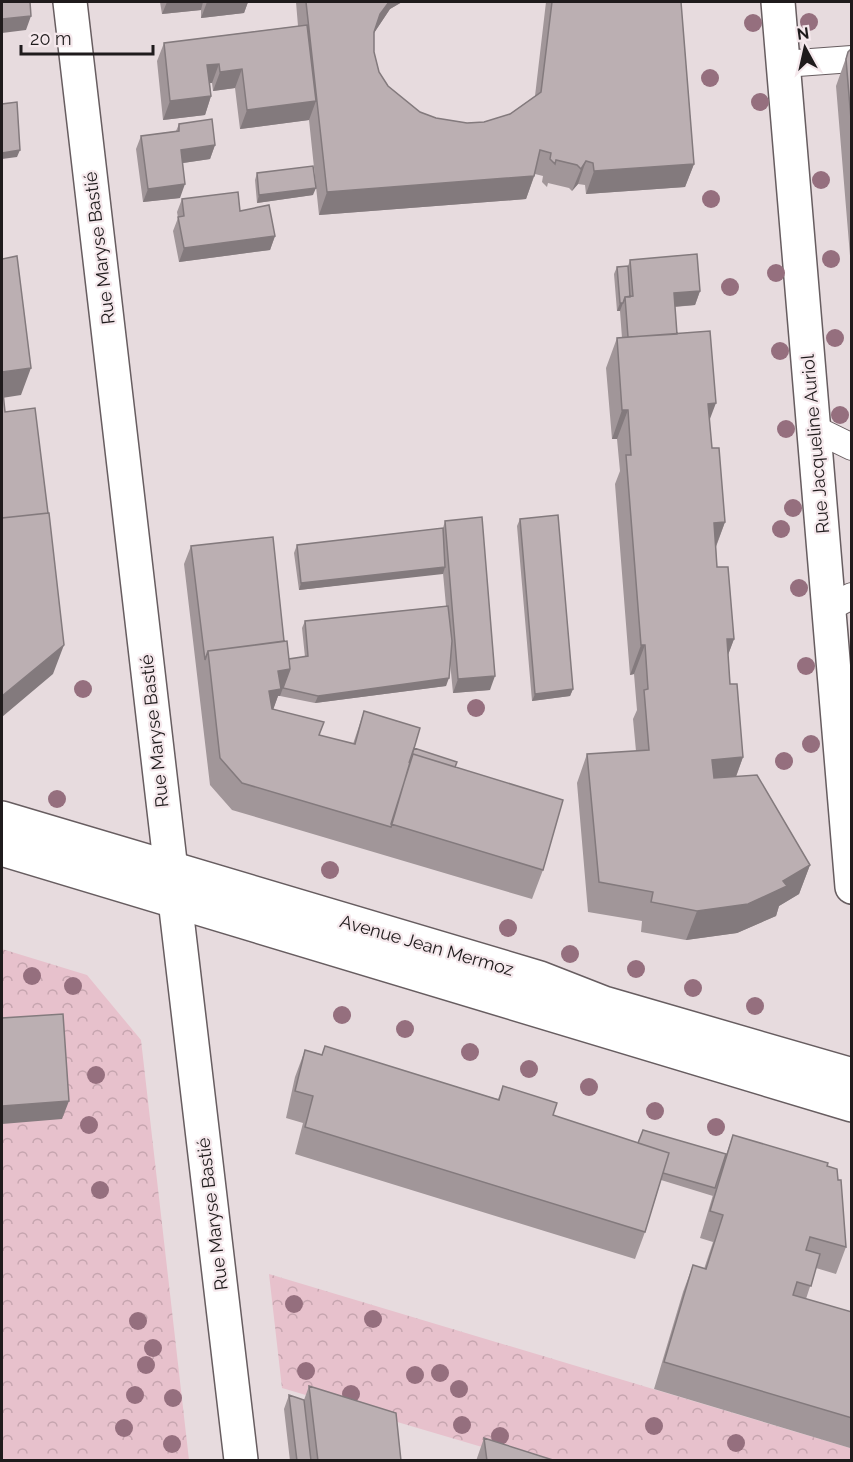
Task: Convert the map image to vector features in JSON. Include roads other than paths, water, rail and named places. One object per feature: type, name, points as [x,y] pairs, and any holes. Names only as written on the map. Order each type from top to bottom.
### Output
[{"type":"street","name":"Rue Maryse Bastié","points":[[70,2],[241,1461]]},
{"type":"street","name":"Rue Jacqueline Auriol","points":[[778,2],[813,428],[840,602],[852,887]]},
{"type":"street","name":"Avenue Jean Mermoz","points":[[2,818],[540,978],[604,1003],[852,1075]]},
{"type":"street","name":"Avenue Jean Mermoz","points":[[2,849],[852,1105]]},
{"type":"lane","points":[[784,64],[852,59]]},
{"type":"lane","points":[[813,428],[852,447]]}]
